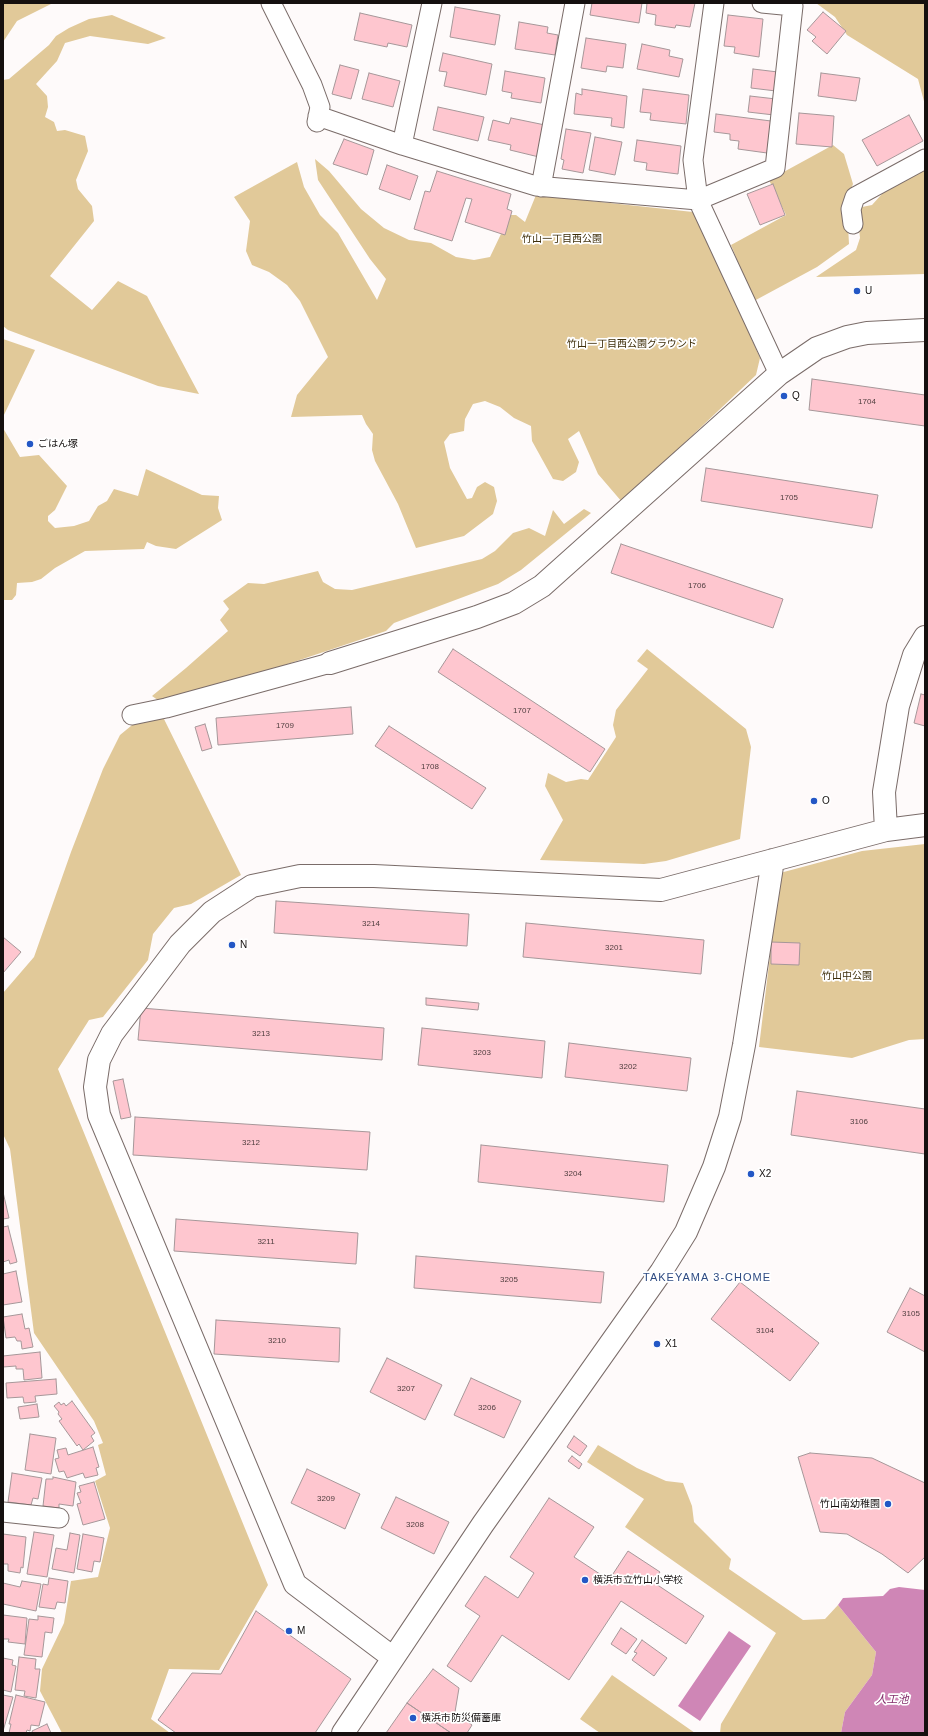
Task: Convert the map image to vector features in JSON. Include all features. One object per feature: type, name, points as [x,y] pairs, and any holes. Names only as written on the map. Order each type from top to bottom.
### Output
[{"type":"street","points":[[271,3],[312,85],[320,107],[317,119],[541,187],[698,200],[775,168],[793,6],[762,3]]},
{"type":"street","points":[[402,145],[432,3]]},
{"type":"street","points":[[541,187],[575,3]]},
{"type":"street","points":[[714,3],[693,160],[698,200],[779,374]]},
{"type":"street","points":[[853,224],[851,209],[855,197],[925,159]]},
{"type":"street","points":[[132,715],[166,708],[330,663],[477,617],[514,603],[542,586],[779,374],[817,348],[847,337],[867,333],[925,330]]},
{"type":"street","points":[[886,830],[884,792],[898,706],[914,655],[925,637]]},
{"type":"street","points":[[392,1657],[296,1584],[99,1114],[96,1087],[99,1060],[112,1034],[180,944],[212,912],[252,886],[300,876],[374,876],[661,890],[886,830],[925,825]]},
{"type":"street","points":[[343,1733],[392,1657],[487,1518],[661,1272],[689,1225],[714,1167],[730,1117],[744,1045],[774,860]]},
{"type":"street","points":[[3,1512],[59,1518]]},
{"type":"green space","points":[[3,3],[53,3],[17,21],[3,42]]},
{"type":"green space","points":[[816,3],[925,3],[925,105],[918,79],[847,35],[835,17]]},
{"type":"green space","points":[[112,15],[166,38],[148,44],[90,36],[65,43],[57,61],[36,84],[47,96],[48,107],[45,117],[54,122],[57,131],[65,130],[85,136],[88,151],[76,180],[78,189],[92,206],[94,221],[50,276],[92,310],[118,281],[147,296],[199,394],[158,386],[8,330],[3,326],[3,80],[9,79],[49,45],[56,36],[69,28],[89,19]]},
{"type":"green space","points":[[833,145],[844,154],[853,184],[844,207],[848,226],[849,244],[817,267],[754,301],[731,245],[786,215],[769,180]]},
{"type":"green space","points":[[315,159],[329,171],[361,209],[384,228],[409,240],[431,243],[456,257],[474,260],[490,257],[510,215],[516,215],[525,222],[536,195],[693,212],[697,216],[760,358],[756,375],[622,502],[598,474],[579,431],[568,439],[579,462],[576,472],[563,481],[553,479],[532,441],[531,426],[514,418],[500,407],[485,401],[473,404],[465,419],[464,431],[450,434],[444,442],[450,468],[467,499],[472,498],[477,487],[485,482],[494,487],[497,501],[493,514],[464,536],[416,548],[398,504],[375,461],[372,450],[373,434],[362,415],[291,417],[297,395],[328,357],[300,301],[287,285],[269,272],[252,265],[246,251],[250,221],[234,197],[297,162],[304,187],[320,215],[338,233],[377,300],[386,279],[370,259],[318,180]]},
{"type":"green space","points":[[925,166],[925,274],[816,277],[856,250],[860,238],[857,208],[872,205],[890,185]]},
{"type":"green space","points":[[3,339],[35,350],[3,417]]},
{"type":"green space","points":[[3,428],[20,457],[39,455],[67,486],[55,510],[48,516],[48,521],[55,528],[74,526],[89,521],[98,506],[107,501],[114,489],[138,496],[146,469],[202,495],[219,496],[218,508],[222,520],[176,549],[156,546],[147,542],[144,549],[85,551],[55,568],[41,579],[32,582],[17,583],[16,595],[12,600],[3,600]]},
{"type":"green space","points":[[584,509],[591,513],[521,570],[498,584],[394,623],[386,631],[267,671],[162,703],[152,696],[228,631],[220,620],[229,609],[223,601],[248,583],[264,584],[318,571],[323,582],[335,589],[352,590],[482,559],[495,551],[513,533],[529,528],[545,536],[553,510],[564,524]]},
{"type":"green space","points":[[647,649],[746,729],[751,747],[740,839],[666,861],[644,864],[540,860],[563,820],[545,786],[548,773],[566,782],[581,779],[588,780],[616,737],[613,725],[616,710],[648,669],[637,661]]},
{"type":"green space","points":[[163,717],[241,875],[191,904],[174,908],[153,934],[148,960],[103,1017],[89,1020],[58,1069],[268,1585],[219,1670],[169,1669],[151,1719],[170,1733],[62,1733],[40,1691],[42,1669],[64,1623],[71,1581],[98,1577],[110,1528],[95,1481],[106,1475],[98,1445],[103,1443],[94,1421],[34,1333],[10,1149],[3,1134],[3,993],[34,957],[71,852],[103,769],[120,735],[137,721]]},
{"type":"green space","name":"竹山中公園","points":[[925,844],[925,1039],[909,1040],[852,1058],[759,1047],[780,873],[862,851]]},
{"type":"green space","points":[[598,1445],[637,1468],[666,1481],[683,1483],[692,1506],[694,1522],[731,1559],[729,1569],[803,1620],[825,1619],[838,1605],[876,1652],[872,1675],[845,1712],[841,1733],[720,1733],[721,1724],[776,1633],[625,1527],[644,1499],[587,1462]]},
{"type":"green space","points":[[612,1675],[695,1733],[600,1733],[580,1719]]},
{"type":"water","name":"人工池","points":[[899,1587],[925,1590],[925,1733],[841,1733],[845,1712],[872,1675],[876,1652],[838,1605],[843,1598],[883,1596],[890,1589]]},
{"type":"water","points":[[729,1631],[751,1646],[700,1721],[678,1706]]},
{"type":"building","points":[[592,3],[642,3],[639,23],[590,15]]},
{"type":"building","points":[[647,3],[695,3],[690,27],[676,25],[675,28],[655,25],[656,15],[646,13]]},
{"type":"building","points":[[455,7],[500,15],[495,45],[450,37]]},
{"type":"building","points":[[823,12],[846,31],[827,54],[812,41],[816,37],[807,30]]},
{"type":"building","points":[[360,13],[412,25],[407,47],[388,43],[387,47],[354,40]]},
{"type":"building","points":[[728,15],[763,19],[759,57],[734,53],[735,47],[724,46]]},
{"type":"building","points":[[519,22],[548,27],[547,33],[558,35],[555,55],[515,49]]},
{"type":"building","points":[[586,38],[626,44],[623,68],[607,66],[606,72],[581,68]]},
{"type":"building","points":[[642,44],[670,50],[669,56],[683,59],[679,77],[637,69]]},
{"type":"building","points":[[443,53],[492,64],[486,95],[444,86],[447,72],[439,71]]},
{"type":"building","points":[[340,65],[359,70],[351,99],[332,94]]},
{"type":"building","points":[[753,69],[778,72],[776,91],[751,88]]},
{"type":"building","points":[[505,71],[545,78],[541,103],[511,98],[512,93],[502,91]]},
{"type":"building","points":[[369,73],[400,81],[393,107],[362,99]]},
{"type":"building","points":[[821,73],[860,78],[856,101],[818,96]]},
{"type":"building","points":[[582,89],[627,96],[624,128],[611,126],[612,118],[574,114],[576,93],[582,95]]},
{"type":"building","points":[[643,89],[689,95],[686,124],[650,120],[651,113],[640,112]]},
{"type":"building","points":[[750,96],[776,99],[774,115],[748,112]]},
{"type":"building","points":[[438,107],[484,117],[478,141],[433,130]]},
{"type":"building","points":[[799,113],[834,116],[832,147],[796,144]]},
{"type":"building","points":[[716,114],[771,121],[767,153],[738,149],[739,141],[730,140],[730,134],[714,132]]},
{"type":"building","points":[[909,115],[923,141],[877,166],[862,140]]},
{"type":"building","points":[[511,118],[545,125],[539,157],[510,150],[511,145],[488,140],[493,120],[509,124]]},
{"type":"building","points":[[566,129],[591,133],[583,173],[562,169],[564,160],[561,159]]},
{"type":"building","points":[[595,137],[622,142],[615,175],[589,170]]},
{"type":"building","points":[[344,139],[374,150],[367,175],[333,164]]},
{"type":"building","points":[[637,140],[681,146],[678,174],[646,170],[647,163],[634,161]]},
{"type":"building","points":[[387,165],[418,176],[410,200],[379,189]]},
{"type":"building","points":[[437,171],[511,194],[507,209],[512,211],[505,235],[465,222],[472,199],[466,198],[452,241],[414,229],[425,191],[430,192]]},
{"type":"building","points":[[773,184],[785,215],[760,225],[747,194]]},
{"type":"building","points":[[812,379],[925,395],[925,426],[809,410]]},
{"type":"building","points":[[706,468],[878,495],[872,528],[701,501]]},
{"type":"building","points":[[621,544],[783,599],[773,628],[611,573]]},
{"type":"building","points":[[453,649],[605,749],[590,772],[438,672]]},
{"type":"building","points":[[921,694],[925,695],[925,726],[914,723]]},
{"type":"building","points":[[351,707],[353,734],[218,745],[216,718]]},
{"type":"building","points":[[205,724],[212,748],[202,751],[195,727]]},
{"type":"building","points":[[389,726],[486,788],[472,809],[375,746]]},
{"type":"building","points":[[276,901],[469,914],[467,946],[274,933]]},
{"type":"building","points":[[526,923],[704,940],[701,974],[523,957]]},
{"type":"building","points":[[3,937],[21,952],[3,973]]},
{"type":"building","points":[[771,942],[800,943],[799,965],[771,964]]},
{"type":"building","points":[[426,998],[479,1003],[478,1010],[426,1005]]},
{"type":"building","points":[[141,1008],[384,1028],[382,1060],[138,1040]]},
{"type":"building","points":[[422,1028],[545,1041],[542,1078],[418,1065]]},
{"type":"building","points":[[569,1043],[691,1058],[687,1091],[565,1077]]},
{"type":"building","points":[[123,1079],[131,1117],[121,1119],[113,1081]]},
{"type":"building","points":[[797,1091],[925,1109],[925,1154],[791,1135]]},
{"type":"building","points":[[135,1117],[370,1132],[367,1170],[133,1155]]},
{"type":"building","points":[[481,1145],[668,1165],[664,1202],[478,1182]]},
{"type":"building","points":[[3,1192],[9,1218],[3,1219]]},
{"type":"building","points":[[176,1219],[358,1233],[356,1264],[174,1251]]},
{"type":"building","points":[[8,1226],[17,1262],[10,1264],[9,1260],[3,1262],[3,1227]]},
{"type":"building","points":[[416,1256],[604,1272],[601,1303],[414,1288]]},
{"type":"building","points":[[16,1271],[22,1302],[3,1305],[3,1274]]},
{"type":"building","points":[[740,1282],[819,1343],[790,1381],[711,1319]]},
{"type":"building","points":[[910,1288],[925,1296],[925,1352],[887,1332]]},
{"type":"building","points":[[22,1314],[25,1329],[29,1328],[33,1347],[22,1349],[21,1341],[17,1341],[15,1337],[6,1338],[3,1317]]},
{"type":"building","points":[[216,1320],[340,1328],[339,1362],[214,1354]]},
{"type":"building","points":[[40,1352],[42,1378],[24,1380],[23,1369],[16,1369],[16,1366],[3,1367],[3,1356]]},
{"type":"building","points":[[387,1358],[442,1385],[425,1420],[370,1392]]},
{"type":"building","points":[[471,1378],[521,1401],[504,1438],[454,1415]]},
{"type":"building","points":[[56,1379],[57,1394],[35,1396],[36,1402],[24,1403],[23,1397],[7,1398],[6,1383]]},
{"type":"building","points":[[72,1401],[95,1433],[91,1436],[94,1441],[83,1450],[79,1444],[77,1446],[59,1421],[62,1419],[54,1406],[59,1402],[61,1405],[64,1403],[66,1406]]},
{"type":"building","points":[[37,1404],[39,1417],[20,1419],[18,1407]]},
{"type":"building","points":[[30,1434],[56,1438],[51,1474],[25,1470]]},
{"type":"building","points":[[574,1436],[587,1446],[580,1456],[567,1447]]},
{"type":"building","points":[[93,1447],[99,1467],[96,1468],[98,1475],[85,1478],[83,1473],[67,1478],[64,1471],[59,1472],[55,1459],[59,1458],[57,1450],[66,1448],[68,1455]]},
{"type":"building","points":[[810,1453],[872,1458],[925,1483],[925,1557],[908,1573],[882,1554],[847,1534],[820,1532],[798,1457]]},
{"type":"building","points":[[572,1456],[582,1464],[579,1469],[568,1461]]},
{"type":"building","points":[[307,1469],[360,1494],[345,1529],[291,1503]]},
{"type":"building","points":[[12,1473],[42,1478],[38,1499],[33,1498],[31,1505],[8,1502]]},
{"type":"building","points":[[53,1477],[76,1482],[73,1506],[59,1504],[59,1508],[43,1506],[46,1479],[53,1479]]},
{"type":"building","points":[[94,1482],[105,1519],[83,1525],[77,1504],[81,1503],[77,1493],[81,1492],[79,1486]]},
{"type":"building","points":[[396,1497],[449,1522],[434,1554],[381,1528]]},
{"type":"building","points":[[549,1498],[594,1527],[574,1557],[609,1580],[628,1551],[660,1572],[653,1582],[704,1616],[686,1644],[621,1601],[569,1680],[502,1635],[471,1682],[447,1666],[480,1616],[465,1606],[485,1576],[518,1598],[534,1573],[510,1557]]},
{"type":"building","points":[[34,1532],[54,1535],[47,1577],[27,1574]]},
{"type":"building","points":[[70,1533],[80,1535],[74,1573],[52,1569],[56,1548],[67,1550]]},
{"type":"building","points":[[3,1534],[26,1537],[23,1568],[21,1567],[20,1573],[8,1571],[8,1564],[3,1564]]},
{"type":"building","points":[[83,1534],[104,1538],[100,1562],[94,1561],[92,1572],[77,1569]]},
{"type":"building","points":[[49,1578],[68,1581],[65,1603],[57,1602],[55,1609],[39,1607],[43,1584],[48,1585]]},
{"type":"building","points":[[22,1581],[41,1584],[36,1611],[3,1604],[3,1583],[20,1587]]},
{"type":"building","name":"M","points":[[256,1611],[351,1679],[315,1733],[176,1733],[158,1720],[192,1673],[221,1674]]},
{"type":"building","points":[[3,1615],[27,1618],[25,1644],[8,1642],[9,1639],[3,1639]]},
{"type":"building","points":[[38,1616],[54,1618],[52,1633],[45,1632],[42,1657],[24,1655],[29,1619],[38,1620]]},
{"type":"building","points":[[621,1628],[637,1639],[626,1654],[611,1644]]},
{"type":"building","points":[[642,1640],[667,1658],[654,1676],[632,1660],[637,1653],[634,1652]]},
{"type":"building","points":[[19,1657],[36,1659],[35,1669],[40,1669],[36,1698],[24,1696],[25,1691],[15,1690]]},
{"type":"building","points":[[3,1658],[13,1660],[12,1665],[16,1666],[11,1692],[3,1690]]},
{"type":"building","points":[[433,1669],[459,1688],[455,1712],[472,1725],[467,1733],[451,1733],[407,1703]]},
{"type":"building","points":[[3,1695],[13,1697],[3,1731]]},
{"type":"building","points":[[16,1695],[45,1702],[39,1726],[31,1725],[30,1731],[27,1730],[26,1733],[9,1733],[11,1724],[9,1724]]},
{"type":"building","name":"横浜市防災備蓄庫","points":[[407,1703],[451,1733],[386,1733]]},
{"type":"building","points":[[47,1724],[51,1733],[33,1733],[32,1731]]},
{"type":"place","name":"U","points":[[857,291]]},
{"type":"place","name":"Q","points":[[784,396]]},
{"type":"place","name":"ごはん塚","points":[[30,444]]},
{"type":"place","name":"O","points":[[814,801]]},
{"type":"place","name":"N","points":[[232,945]]},
{"type":"place","name":"X2","points":[[751,1174]]},
{"type":"place","name":"X1","points":[[657,1344]]},
{"type":"place","name":"竹山南幼稚園","points":[[888,1504]]},
{"type":"place","name":"横浜市立竹山小学校","points":[[585,1580]]},
{"type":"place","name":"M","points":[[289,1631]]},
{"type":"place","name":"横浜市防災備蓄庫","points":[[413,1718]]},
{"type":"district","name":"TAKEYAMA 3-CHOME","points":[[707,1278]]},
{"type":"park label","name":"竹山一丁目西公園","points":[[562,239]]},
{"type":"park label","name":"竹山一丁目西公園グラウンド","points":[[632,344]]}]
